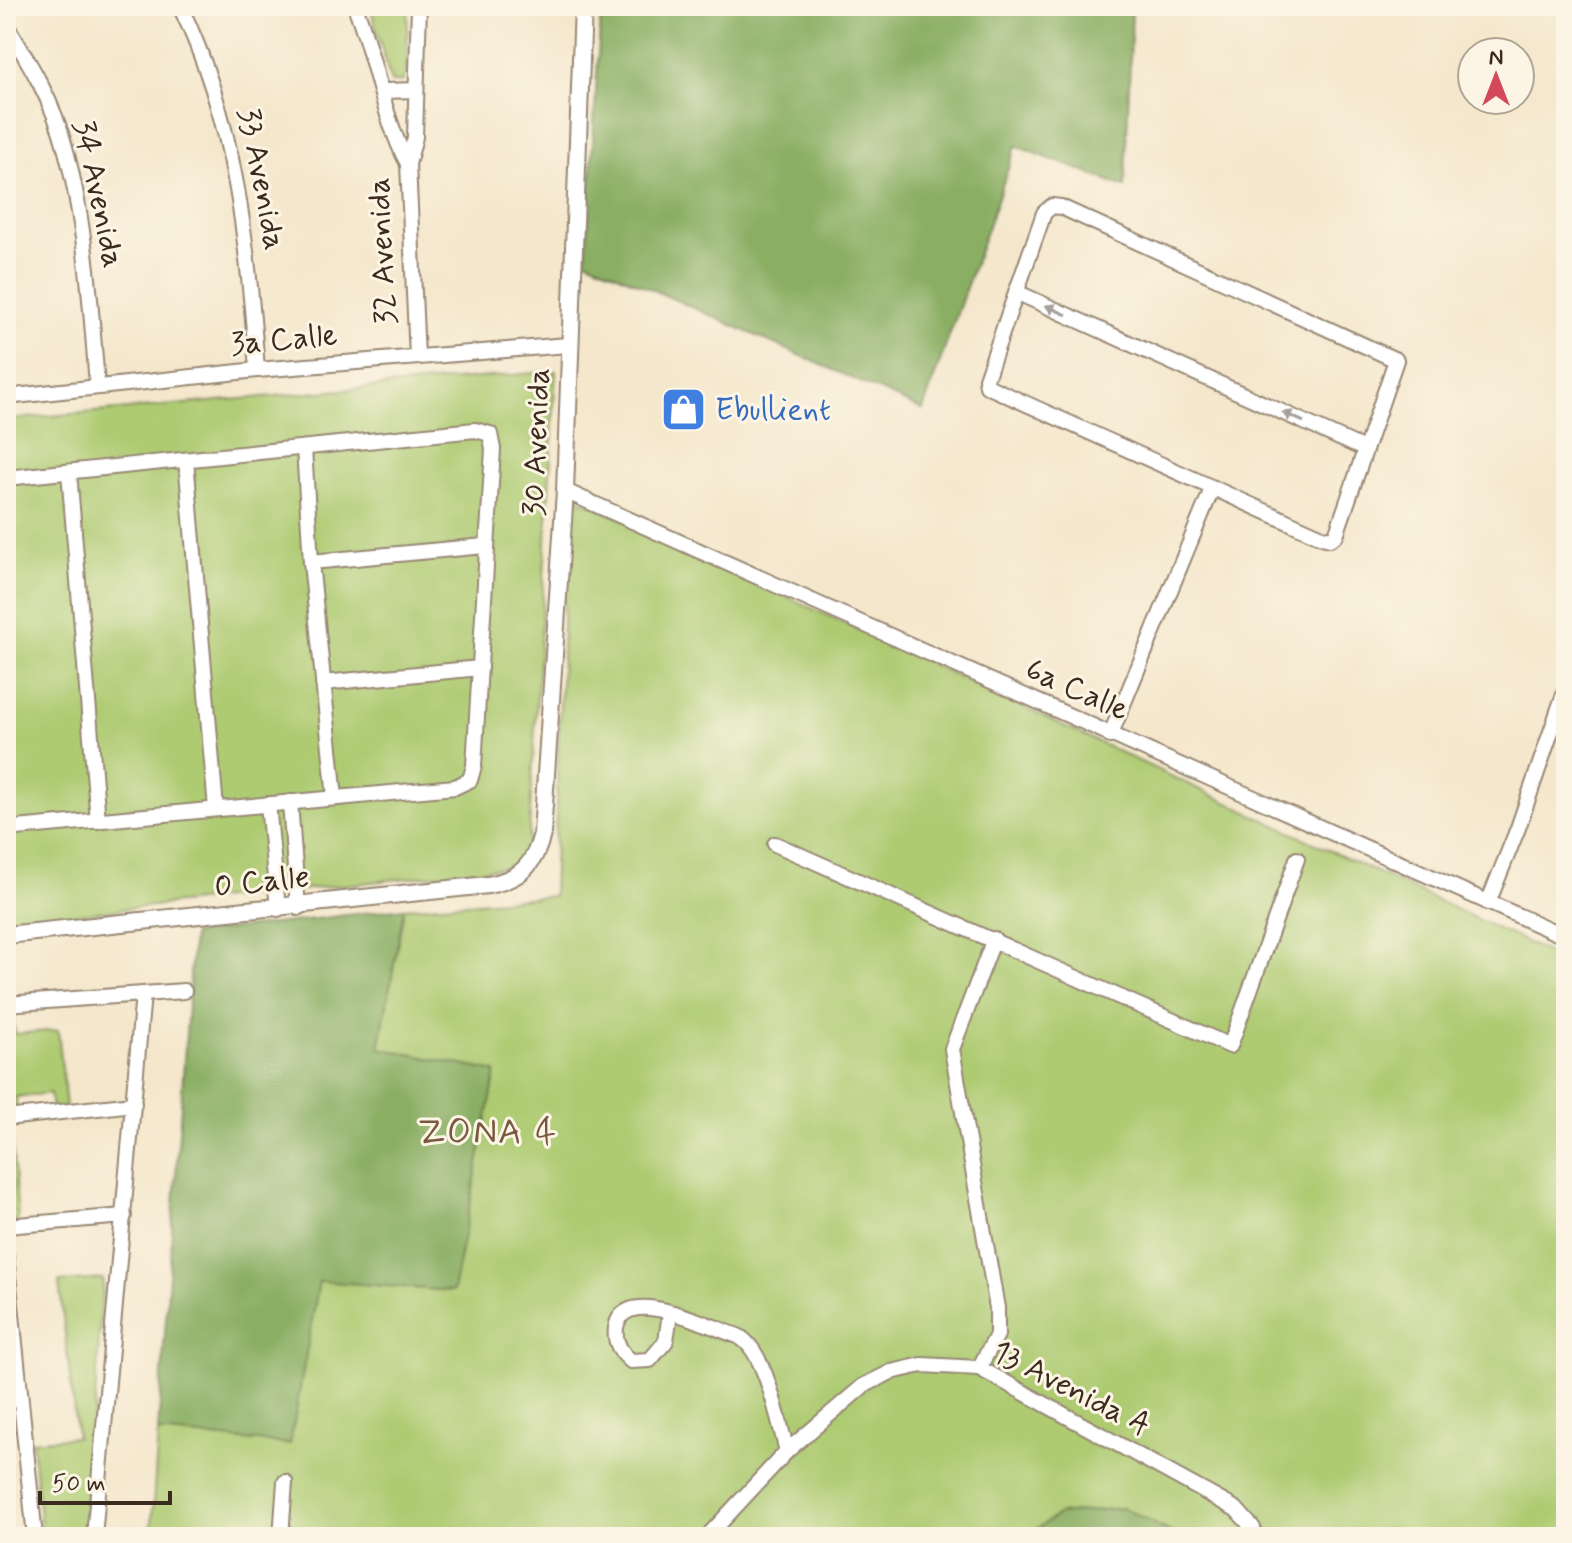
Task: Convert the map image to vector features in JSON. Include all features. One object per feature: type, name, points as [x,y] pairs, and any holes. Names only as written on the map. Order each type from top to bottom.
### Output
[{"type":"street","name":"33 Avenida","points":[[180,6],[213,87],[235,166],[247,234],[257,370]]},
{"type":"street","name":"32 Avenida","points":[[355,6],[384,91],[394,137],[408,164],[417,357]]},
{"type":"street","points":[[408,164],[415,137],[419,6]]},
{"type":"street","name":"30 Avenida","points":[[522,874],[537,855],[542,834],[565,491],[568,345],[583,6]]},
{"type":"street","name":"34 Avenida","points":[[6,25],[47,98],[65,146],[87,265],[97,386]]},
{"type":"street","points":[[384,91],[416,90]]},
{"type":"street","points":[[1052,206],[1061,207],[1389,354],[1396,360],[1396,367],[1364,449],[1336,535],[1330,539],[1212,489],[987,386],[986,379],[1044,213],[1052,206]]},
{"type":"street","points":[[1016,292],[1364,449]]},
{"type":"street","name":"3a Calle","points":[[6,397],[257,370],[568,345]]},
{"type":"street","points":[[6,478],[475,430],[490,434],[493,449],[474,766],[470,780],[455,787],[6,829]]},
{"type":"street","points":[[304,448],[311,562],[335,798]]},
{"type":"street","points":[[186,460],[216,809]]},
{"type":"street","points":[[69,472],[98,821]]},
{"type":"street","points":[[1110,736],[1212,489]]},
{"type":"street","name":"6a Calle","points":[[565,491],[1566,937]]},
{"type":"street","points":[[311,562],[485,546]]},
{"type":"street","points":[[323,683],[480,668]]},
{"type":"street","points":[[1488,903],[1566,688]]},
{"type":"street","points":[[290,802],[298,908]]},
{"type":"street","points":[[268,804],[278,909]]},
{"type":"street","points":[[271,844],[293,843]]},
{"type":"street","points":[[775,844],[1230,1046],[1297,859]]},
{"type":"street","name":"0 Calle","points":[[6,935],[298,908],[488,885],[522,874]]},
{"type":"street","points":[[979,1368],[997,1335],[997,1308],[952,1049],[994,939]]},
{"type":"street","points":[[6,1004],[184,991]]},
{"type":"street","points":[[94,1537],[143,994]]},
{"type":"street","points":[[6,1118],[134,1104]]},
{"type":"street","points":[[6,1226],[124,1216]]},
{"type":"street","points":[[6,1256],[35,1537]]},
{"type":"street","points":[[670,1313],[666,1341],[650,1360],[631,1361],[619,1350],[616,1330],[626,1311],[646,1305],[670,1313],[738,1336],[753,1346],[787,1451]]},
{"type":"street","name":"13 Avenida A","points":[[707,1537],[787,1451],[863,1386],[891,1372],[922,1365],[979,1368],[1236,1509],[1253,1528],[1255,1537]]},
{"type":"street","points":[[281,1537],[285,1482]]},
{"type":"green space","points":[[370,6],[408,6],[407,72],[402,82],[391,82]]},
{"type":"green space","points":[[601,6],[1120,6],[1132,11],[1125,187],[1016,146],[923,410],[586,260]]},
{"type":"green space","points":[[556,371],[527,865],[6,922],[6,420]]},
{"type":"green space","points":[[568,494],[1566,961],[1566,1537],[1180,1537],[1122,1508],[1059,1514],[1025,1537],[151,1537],[158,1432],[290,1444],[319,1280],[452,1291],[496,1072],[379,1048],[404,908],[553,896]]},
{"type":"green space","points":[[404,908],[379,1048],[496,1072],[453,1291],[319,1281],[290,1444],[158,1432],[193,934]]},
{"type":"green space","points":[[13,1019],[15,1034],[58,1030],[66,1107],[52,1109],[50,1093],[16,1097],[17,1113],[9,1113],[6,1020]]},
{"type":"green space","points":[[6,1128],[11,1128],[18,1220],[8,1222]]},
{"type":"green space","points":[[103,1279],[86,1537],[42,1537],[32,1441],[77,1437],[59,1282]]},
{"type":"green space","points":[[1123,1508],[1180,1537],[1025,1537],[1059,1514]]},
{"type":"place","name":"Ebullient","points":[[684,410]]},
{"type":"district","name":"ZONA 4","points":[[488,1133]]}]
